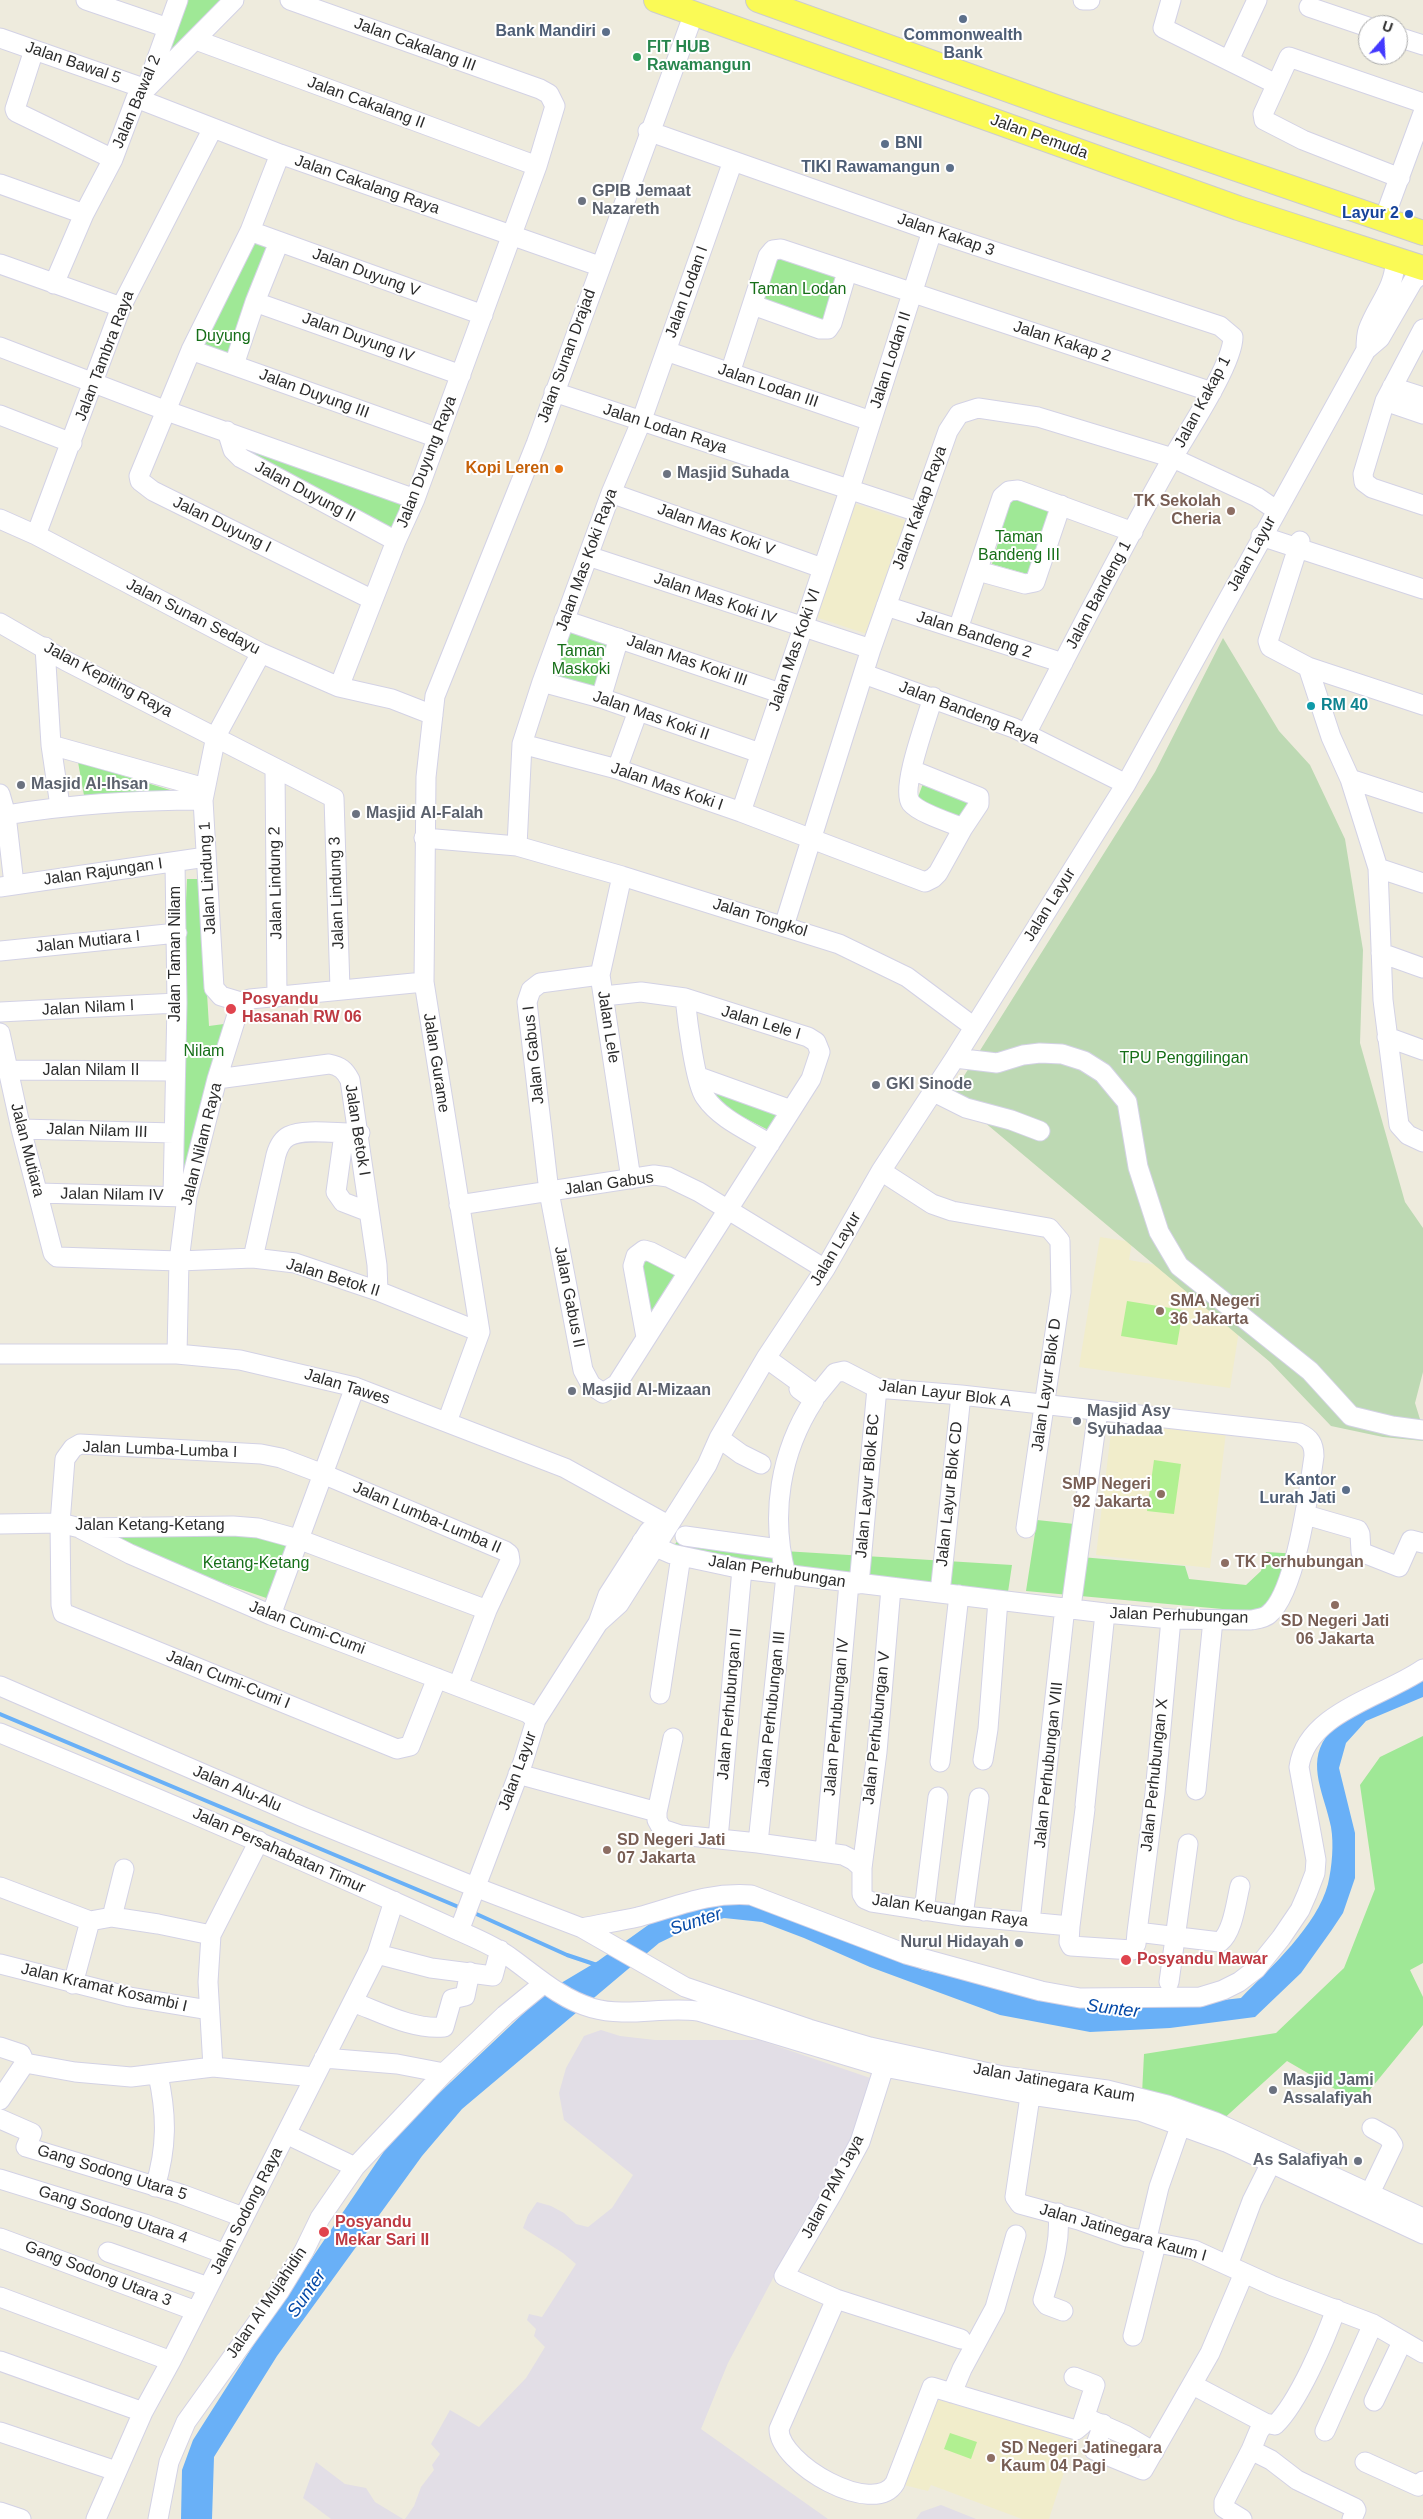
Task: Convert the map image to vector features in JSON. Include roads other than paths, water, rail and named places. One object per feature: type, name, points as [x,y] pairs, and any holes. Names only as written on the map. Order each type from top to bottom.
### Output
[{"type":"main road","name":"Jalan Pemuda","points":[[656,0],[1238,208],[1423,270]]},
{"type":"main road","points":[[758,0],[1056,107],[1423,233]]},
{"type":"street","points":[[86,0],[168,28]]},
{"type":"street","name":"Jalan Bawal 2","points":[[54,284],[84,214],[113,159],[178,0]]},
{"type":"street","points":[[141,94],[234,0]]},
{"type":"street","name":"Jalan Cakalang III","points":[[290,0],[540,89]]},
{"type":"street","points":[[1083,0],[1090,0]]},
{"type":"street","points":[[1171,0],[1164,28],[1276,84]]},
{"type":"street","points":[[1229,60],[1256,0]]},
{"type":"street","points":[[1309,7],[1358,24]]},
{"type":"street","name":"Jalan Sunan Drajad","points":[[435,696],[532,453],[648,131],[694,13]]},
{"type":"street","name":"Jalan Bawal 5","points":[[0,38],[141,94]]},
{"type":"street","name":"Jalan Cakalang II","points":[[196,40],[537,166]]},
{"type":"street","points":[[1408,40],[1423,45]]},
{"type":"street","points":[[34,50],[15,108],[16,112],[113,159]]},
{"type":"street","points":[[1400,178],[1303,140],[1264,120],[1263,114],[1288,58],[1291,57],[1423,103]]},
{"type":"street","name":"Jalan Duyung Raya","points":[[339,687],[396,541],[415,499],[537,166],[555,106],[549,94],[540,89]]},
{"type":"street","name":"Jalan Cakalang Raya","points":[[141,94],[213,128],[280,154],[599,266]]},
{"type":"street","points":[[1384,219],[1423,113]]},
{"type":"street","name":"Jalan Tambra Raya","points":[[36,536],[121,307],[213,128]]},
{"type":"street","name":"Jalan Kakap 3","points":[[648,131],[932,231],[1220,326],[1232,337],[1232,346]]},
{"type":"street","points":[[168,411],[191,350],[250,231],[280,154]]},
{"type":"street","name":"Jalan Lodan I","points":[[641,422],[733,161]]},
{"type":"street","points":[[0,184],[84,214]]},
{"type":"street","name":"Jalan Duyung V","points":[[250,231],[483,315]]},
{"type":"street","name":"Jalan Lodan II","points":[[850,488],[932,231]]},
{"type":"street","points":[[234,365],[255,302],[279,242]]},
{"type":"street","name":"Jalan Kakap 2","points":[[753,305],[768,256],[776,249],[1212,392]]},
{"type":"street","name":"Jalan Layur","points":[[1366,350],[1368,331],[1392,283],[1395,272],[1395,260]]},
{"type":"street","points":[[0,264],[121,307]]},
{"type":"street","name":"Jalan Layur","points":[[462,1923],[536,1720],[598,1623],[619,1604],[648,1544],[699,1457],[716,1443],[765,1361],[825,1269],[881,1171],[955,1058],[1126,784],[1261,536],[1366,350],[1380,338],[1413,281],[1423,270]]},
{"type":"street","points":[[730,373],[753,305],[820,329],[828,329],[832,322],[846,272]]},
{"type":"street","name":"Jalan Duyung IV","points":[[255,302],[461,375]]},
{"type":"street","points":[[1423,329],[1389,394],[1363,478],[1366,484],[1372,488],[1423,505]]},
{"type":"street","name":"Jalan Kakap 1","points":[[1173,458],[1212,392],[1232,346]]},
{"type":"street","name":"Jalan Duyung II","points":[[0,347],[168,411],[415,499]]},
{"type":"street","name":"Jalan Duyung III","points":[[191,350],[438,438]]},
{"type":"street","name":"Jalan Lodan III","points":[[666,351],[871,421]]},
{"type":"street","name":"Jalan Lodan Raya","points":[[554,392],[641,422],[850,488],[918,512]]},
{"type":"street","points":[[1389,394],[1423,397]]},
{"type":"street","points":[[1389,394],[1423,414]]},
{"type":"street","name":"Jalan Kakap Raya","points":[[784,926],[810,838],[871,649],[948,431],[959,414],[978,408],[1038,417],[1173,458],[1257,497],[1276,510]]},
{"type":"street","name":"Jalan Duyung I","points":[[168,411],[139,476],[145,486],[373,600]]},
{"type":"street","points":[[0,415],[72,443]]},
{"type":"street","name":"Jalan Mas Koki Raya","points":[[522,848],[522,744],[564,620],[611,493],[641,422]]},
{"type":"street","name":"Jalan Duyung II","points":[[226,431],[233,450],[241,458],[396,541]]},
{"type":"street","name":"Jalan Bandeng 1","points":[[1026,734],[1173,458]]},
{"type":"street","name":"Jalan Mas Koki VI","points":[[741,812],[850,488]]},
{"type":"street","points":[[958,629],[1002,497],[1006,493],[1018,490],[1132,532]]},
{"type":"street","name":"Jalan Mas Koki V","points":[[611,493],[822,568]]},
{"type":"street","points":[[978,571],[1025,584],[1035,582],[1062,505]]},
{"type":"street","name":"Jalan Sunan Sedayu","points":[[0,519],[261,653],[339,687],[392,699],[433,716]]},
{"type":"street","points":[[1261,536],[1423,576]]},
{"type":"street","points":[[1294,544],[1423,589]]},
{"type":"street","points":[[1294,544],[1268,641],[1272,649],[1308,667],[1423,705]]},
{"type":"street","name":"Jalan Mas Koki IV","points":[[588,556],[802,628],[871,649]]},
{"type":"street","name":"Jalan Bandeng 2","points":[[886,606],[1063,663]]},
{"type":"street","name":"Jalan Mas Koki III","points":[[564,620],[780,693]]},
{"type":"street","name":"Jalan Kepiting Raya","points":[[0,623],[45,647],[66,661],[334,798]]},
{"type":"street","points":[[600,698],[619,638]]},
{"type":"street","points":[[45,647],[51,745],[60,806]]},
{"type":"street","name":"Jalan Lindung 1","points":[[241,1002],[220,996],[214,988],[204,794],[216,736],[261,653]]},
{"type":"street","points":[[1308,667],[1328,729],[1350,779],[1378,868],[1387,1038],[1399,1125],[1408,1136],[1423,1142]]},
{"type":"street","name":"Jalan Bandeng Raya","points":[[864,674],[1026,734],[1126,784]]},
{"type":"street","name":"Jalan Mas Koki II","points":[[542,682],[600,698],[760,753]]},
{"type":"street","name":"Jalan Sunan Sedayu","points":[[392,699],[435,696]]},
{"type":"street","name":"Jalan Gurame","points":[[435,696],[426,777],[424,982],[480,1332],[447,1422]]},
{"type":"street","points":[[912,770],[978,797],[979,804],[963,828],[911,803],[908,791],[912,770],[933,698]]},
{"type":"street","points":[[617,769],[638,711]]},
{"type":"street","name":"Jalan Mas Koki I","points":[[522,744],[617,769],[741,812],[925,882],[934,878],[938,873],[963,828]]},
{"type":"street","points":[[51,745],[204,794]]},
{"type":"street","name":"Jalan Lindung 2","points":[[275,769],[277,997]]},
{"type":"street","points":[[1350,779],[1423,803]]},
{"type":"street","points":[[0,794],[6,815],[7,885]]},
{"type":"street","points":[[6,815],[60,806],[204,794]]},
{"type":"street","name":"Jalan Lindung 3","points":[[334,798],[340,988]]},
{"type":"street","name":"Jalan Tongkol","points":[[424,843],[516,854],[522,848],[622,876],[839,944],[907,977],[974,1027]]},
{"type":"street","name":"Jalan Rajungan I","points":[[7,885],[206,856]]},
{"type":"street","name":"Jalan Taman Nilam","points":[[175,862],[177,1003],[174,1133],[180,1196]]},
{"type":"street","points":[[1378,868],[1423,883]]},
{"type":"street","name":"Jalan Lele","points":[[622,876],[600,975],[632,1179]]},
{"type":"street","name":"Jalan Mutiara I","points":[[0,951],[177,933]]},
{"type":"street","points":[[1381,953],[1423,968]]},
{"type":"street","name":"Jalan Gabus I","points":[[549,1192],[527,1002],[531,990],[540,983],[600,975]]},
{"type":"street","points":[[241,1002],[250,999],[340,988],[424,982]]},
{"type":"street","name":"Jalan Lele I","points":[[603,1393],[616,1384],[792,1110],[811,1079],[819,1058],[819,1047],[816,1042],[793,1032],[685,998],[641,992],[604,996]]},
{"type":"street","points":[[685,998],[704,1095],[725,1117],[770,1144]]},
{"type":"street","name":"Jalan Nilam Raya","points":[[178,1354],[180,1196],[241,1002]]},
{"type":"street","name":"Jalan Nilam I","points":[[0,1012],[177,1003]]},
{"type":"street","name":"Jalan Mutiara","points":[[0,1034],[21,1129],[53,1253],[57,1257],[64,1258]]},
{"type":"street","points":[[1387,1038],[1423,1050]]},
{"type":"street","points":[[955,1058],[997,1063],[1040,1052],[1062,1054],[1084,1061],[1102,1072],[1127,1102],[1138,1166],[1159,1232],[1179,1266],[1310,1371],[1351,1416],[1392,1426],[1423,1430]]},
{"type":"street","name":"Jalan Betok I","points":[[217,1080],[328,1064],[335,1065],[347,1073],[350,1080],[352,1133],[369,1212],[377,1265],[378,1291]]},
{"type":"street","name":"Jalan Nilam II","points":[[8,1070],[174,1071]]},
{"type":"street","points":[[699,1077],[792,1110]]},
{"type":"street","points":[[932,1091],[966,1108],[1012,1120],[1040,1131]]},
{"type":"street","name":"Jalan Nilam III","points":[[21,1129],[174,1133]]},
{"type":"street","points":[[253,1258],[276,1155],[283,1140],[288,1136],[303,1133],[352,1133],[336,1192],[343,1202],[369,1212]]},
{"type":"street","name":"Jalan Layur Blok D","points":[[881,1171],[932,1204],[952,1210],[1049,1228],[1060,1241],[1061,1292],[1026,1528]]},
{"type":"street","name":"Jalan Gabus","points":[[459,1204],[654,1175],[668,1177],[727,1209],[825,1269]]},
{"type":"street","name":"Jalan Gabus II","points":[[549,1192],[583,1370],[591,1385],[603,1393]]},
{"type":"street","name":"Jalan Nilam IV","points":[[38,1193],[180,1196]]},
{"type":"street","points":[[646,1337],[633,1266],[636,1256],[644,1250],[651,1252],[688,1271]]},
{"type":"street","name":"Jalan Betok II","points":[[64,1258],[178,1260],[253,1258],[295,1263],[378,1291],[480,1332]]},
{"type":"street","name":"Jalan Tawes","points":[[0,1354],[178,1354],[240,1360],[355,1387],[565,1468],[662,1522]]},
{"type":"street","points":[[765,1361],[814,1400],[800,1423],[783,1467],[779,1549],[786,1575]]},
{"type":"street","name":"Jalan Layur Blok A","points":[[765,1361],[817,1396],[835,1373],[844,1371],[877,1388],[961,1395],[1044,1406]]},
{"type":"street","points":[[272,1615],[298,1539],[355,1387]]},
{"type":"street","name":"Jalan Layur Blok BC","points":[[854,1584],[877,1388]]},
{"type":"street","name":"Jalan Layur Blok CD","points":[[940,1593],[961,1395]]},
{"type":"street","name":"Jalan Perhubungan","points":[[648,1544],[681,1556],[742,1570],[1068,1607],[1105,1613],[1171,1619],[1212,1620],[1251,1620],[1269,1615],[1284,1590],[1293,1565],[1306,1515],[1314,1447],[1306,1436],[1299,1432],[1044,1406]]},
{"type":"street","name":"Jalan Perhubungan VIII","points":[[1030,1922],[1068,1607],[1098,1411]]},
{"type":"street","points":[[716,1443],[761,1464]]},
{"type":"street","name":"Jalan Lumba-Lumba I","points":[[60,1523],[65,1458],[73,1448],[80,1444],[261,1454],[281,1458],[323,1474]]},
{"type":"street","name":"Jalan Lumba-Lumba II","points":[[323,1474],[510,1554],[510,1561],[487,1610],[458,1686]]},
{"type":"street","points":[[1306,1515],[1358,1530],[1361,1552],[1401,1567],[1411,1540],[1423,1543]]},
{"type":"street","name":"Jalan Ketang-Ketang","points":[[0,1524],[60,1523],[80,1528],[233,1526],[258,1528],[298,1539],[487,1610]]},
{"type":"street","name":"Jalan Cumi-Cumi I","points":[[60,1523],[60,1605],[63,1613],[72,1617],[397,1749],[410,1746],[437,1678]]},
{"type":"street","name":"Jalan Cumi-Cumi","points":[[80,1528],[130,1554],[272,1615],[528,1713],[536,1720]]},
{"type":"street","points":[[685,1536],[779,1549]]},
{"type":"street","points":[[660,1694],[681,1556]]},
{"type":"street","name":"Jalan Perhubungan II","points":[[718,1840],[742,1570]]},
{"type":"street","name":"Jalan Perhubungan III","points":[[758,1843],[786,1575]]},
{"type":"street","name":"Jalan Perhubungan IV","points":[[825,1850],[854,1584]]},
{"type":"street","name":"Jalan Perhubungan V","points":[[862,1868],[876,1752],[891,1588]]},
{"type":"street","points":[[940,1762],[959,1595]]},
{"type":"street","points":[[983,1760],[988,1729],[998,1600]]},
{"type":"street","points":[[1105,1613],[1069,1944],[1075,1947],[1132,1950],[1136,1944],[1137,1932],[1176,1935],[1217,1942],[1225,1938],[1240,1886]]},
{"type":"street","name":"Jalan Perhubungan X","points":[[1137,1932],[1155,1793],[1171,1619]]},
{"type":"street","points":[[1196,1790],[1212,1620]]},
{"type":"street","points":[[588,1931],[712,1896],[726,1893],[751,1895],[906,1954],[1041,1991],[1080,1998],[1121,1999],[1200,1997],[1223,1990],[1239,1982],[1256,1969],[1281,1938],[1300,1910],[1313,1880],[1316,1860],[1299,1767],[1301,1754],[1307,1741],[1329,1720],[1423,1669]]},
{"type":"street","name":"Jalan Alu-Alu","points":[[0,1686],[473,1892],[588,1931]]},
{"type":"street","name":"Jalan Persahabatan Timur","points":[[0,1733],[259,1841],[394,1901],[462,1923],[546,1985]]},
{"type":"street","points":[[673,1738],[658,1806],[657,1820],[662,1828],[670,1832],[718,1840],[825,1850],[843,1855],[853,1860],[862,1868]]},
{"type":"street","points":[[520,1768],[658,1806]]},
{"type":"street","points":[[924,1910],[938,1797]]},
{"type":"street","points":[[963,1916],[979,1798]]},
{"type":"street","points":[[213,2068],[209,2010],[211,1935],[259,1841]]},
{"type":"street","points":[[1169,1982],[1188,1844]]},
{"type":"street","name":"Jalan Keuangan Raya","points":[[862,1868],[862,1894],[864,1899],[963,1916],[1070,1926]]},
{"type":"street","points":[[112,1917],[124,1869]]},
{"type":"street","points":[[7,1889],[90,1921],[112,1917],[211,1935]]},
{"type":"street","name":"Jalan Sodong Raya","points":[[96,2519],[143,2412],[171,2361],[377,1954],[394,1901]]},
{"type":"street","points":[[73,1984],[90,1921]]},
{"type":"street","name":"Jalan Jatinegara Kaum","points":[[588,1931],[680,1984],[809,2029],[1032,2088],[1119,2106],[1181,2124],[1271,2163],[1423,2234]]},
{"type":"street","points":[[377,1954],[431,1968],[493,1976],[500,1950]]},
{"type":"street","name":"Jalan Kramat Kosambi I","points":[[1,1968],[130,1997],[209,2010]]},
{"type":"street","points":[[353,2002],[405,2022],[429,2027],[444,2027],[452,1999],[465,1996],[470,1972]]},
{"type":"street","points":[[678,2008],[680,1984]]},
{"type":"street","name":"Jalan Jatinegara Kaum","points":[[546,1985],[589,2007],[608,2012],[628,2014],[678,2008],[698,2011],[884,2067],[1032,2088],[1107,2090],[1167,2105],[1215,2122],[1423,2218]]},
{"type":"street","name":"Jalan Al Mujahidin","points":[[158,2519],[169,2462],[186,2422],[279,2292],[304,2251],[320,2218],[355,2167],[444,2073],[505,2015],[546,1985]]},
{"type":"street","points":[[0,2047],[21,2054],[25,2063]]},
{"type":"street","points":[[324,2058],[397,2064],[444,2073]]},
{"type":"street","points":[[25,2063],[96,2075],[131,2077],[158,2075],[198,2068],[213,2068],[314,2077]]},
{"type":"street","points":[[0,2100],[25,2063]]},
{"type":"street","name":"Jalan PAM Jaya","points":[[836,2299],[784,2276],[860,2142],[884,2067]]},
{"type":"street","points":[[155,2187],[161,2166],[166,2123],[158,2075]]},
{"type":"street","name":"Jalan Jatinegara Kaum I","points":[[1032,2088],[1015,2197],[1016,2201],[1026,2206],[1058,2213],[1151,2243],[1194,2250],[1236,2269],[1373,2324],[1423,2353]]},
{"type":"street","name":"Gang Sodong Utara 5","points":[[0,2119],[32,2133],[26,2146],[180,2194],[243,2216]]},
{"type":"street","points":[[1133,2336],[1151,2243],[1159,2187],[1181,2124]]},
{"type":"street","points":[[1370,2193],[1393,2145],[1388,2137],[1372,2128]]},
{"type":"street","points":[[286,2134],[355,2167]]},
{"type":"street","points":[[1103,2424],[1095,2451],[1142,2470],[1210,2353],[1236,2269],[1255,2194],[1271,2163]]},
{"type":"street","name":"Gang Sodong Utara 4","points":[[0,2178],[145,2224],[225,2254]]},
{"type":"street","points":[[1058,2213],[1060,2231],[1043,2300],[1047,2305],[1063,2311]]},
{"type":"street","points":[[952,2393],[962,2369],[995,2308],[1016,2235]]},
{"type":"street","name":"Gang Sodong Utara 3","points":[[0,2238],[196,2311]]},
{"type":"street","points":[[108,2252],[208,2287]]},
{"type":"street","points":[[0,2297],[171,2361]]},
{"type":"street","points":[[961,2339],[836,2299],[779,2429],[782,2441],[813,2475],[830,2484],[874,2495],[887,2491],[895,2483],[931,2389],[934,2386],[1076,2430],[1083,2421],[1095,2385],[1074,2377]]},
{"type":"street","points":[[1242,2519],[1227,2512],[1224,2508],[1224,2502],[1252,2450],[1259,2430],[1270,2424],[1307,2374],[1326,2337],[1336,2309]]},
{"type":"street","points":[[1325,2431],[1373,2324]]},
{"type":"street","points":[[1374,2401],[1402,2342]]},
{"type":"street","points":[[0,2362],[143,2412]]},
{"type":"street","points":[[1193,2385],[1270,2424]]},
{"type":"street","points":[[1083,2421],[1103,2424],[1154,2452]]},
{"type":"street","points":[[0,2432],[116,2471]]},
{"type":"street","points":[[1252,2450],[1271,2460],[1297,2480],[1355,2508],[1352,2519]]},
{"type":"street","points":[[1365,2462],[1418,2486],[1423,2481]]},
{"type":"street","points":[[0,2512],[21,2519]]},
{"type":"water","name":"Sunter","points":[[1423,1680],[1423,1697],[1366,1721],[1346,1743],[1339,1768],[1355,1833],[1355,1878],[1343,1913],[1301,1973],[1255,2017],[1170,2028],[1090,2032],[1000,2015],[870,1967],[762,1922],[724,1918],[690,1928],[659,1943],[462,2109],[422,2156],[277,2356],[214,2457],[212,2519],[181,2519],[182,2470],[193,2440],[256,2341],[395,2135],[546,1992],[598,1961],[651,1923],[688,1903],[765,1903],[923,1970],[1065,1999],[1170,2006],[1241,1998],[1304,1930],[1322,1900],[1328,1884],[1331,1870],[1332,1834],[1317,1770],[1320,1748],[1326,1737],[1334,1725],[1348,1716],[1369,1704]]},
{"type":"waterway","points":[[0,1714],[461,1908]]},
{"type":"waterway","points":[[472,1912],[567,1955],[597,1965]]},
{"type":"place","name":"Commonwealth Bank","points":[[963,19]]},
{"type":"place","name":"Bank Mandiri","points":[[606,32]]},
{"type":"place","name":"FIT HUB Rawamangun","points":[[637,57]]},
{"type":"place","name":"BNI","points":[[885,144]]},
{"type":"place","name":"TIKI Rawamangun","points":[[950,168]]},
{"type":"place","name":"GPIB Jemaat Nazareth","points":[[582,201]]},
{"type":"place","name":"Layur 2","points":[[1409,214]]},
{"type":"place","name":"Kopi Leren","points":[[559,469]]},
{"type":"place","name":"Masjid Suhada","points":[[667,474]]},
{"type":"place","name":"TK Sekolah Cheria","points":[[1231,511]]},
{"type":"place","name":"RM 40","points":[[1311,706]]},
{"type":"place","name":"Masjid Al-Ihsan","points":[[21,785]]},
{"type":"place","name":"Masjid Al-Falah","points":[[356,814]]},
{"type":"place","name":"Posyandu Hasanah RW 06","points":[[231,1009]]},
{"type":"place","name":"GKI Sinode","points":[[876,1085]]},
{"type":"place","name":"SMA Negeri 36 Jakarta","points":[[1160,1311]]},
{"type":"place","name":"Masjid Al-Mizaan","points":[[572,1391]]},
{"type":"place","name":"Masjid Asy Syuhadaa","points":[[1077,1421]]},
{"type":"place","name":"Kantor Lurah Jati","points":[[1346,1490]]},
{"type":"place","name":"SMP Negeri 92 Jakarta","points":[[1161,1494]]},
{"type":"place","name":"TK Perhubungan","points":[[1225,1563]]},
{"type":"place","name":"SD Negeri Jati 06 Jakarta","points":[[1335,1605]]},
{"type":"place","name":"SD Negeri Jati 07 Jakarta","points":[[607,1850]]},
{"type":"place","name":"Nurul Hidayah","points":[[1019,1943]]},
{"type":"place","name":"Posyandu Mawar","points":[[1126,1960]]},
{"type":"place","name":"Masjid Jami Assalafiyah","points":[[1273,2090]]},
{"type":"place","name":"As Salafiyah","points":[[1358,2161]]},
{"type":"place","name":"Posyandu Mekar Sari II","points":[[324,2232]]},
{"type":"place","name":"SD Negeri Jatinegara Kaum 04 Pagi","points":[[991,2458]]},
{"type":"park label","name":"Taman Lodan","points":[[798,290]]},
{"type":"park label","name":"Duyung","points":[[223,337]]},
{"type":"park label","name":"Taman Bandeng III","points":[[1019,547]]},
{"type":"park label","name":"Taman Maskoki","points":[[581,661]]},
{"type":"park label","name":"Nilam","points":[[204,1052]]},
{"type":"park label","name":"TPU Penggilingan","points":[[1184,1059]]},
{"type":"park label","name":"Ketang-Ketang","points":[[256,1564]]}]
